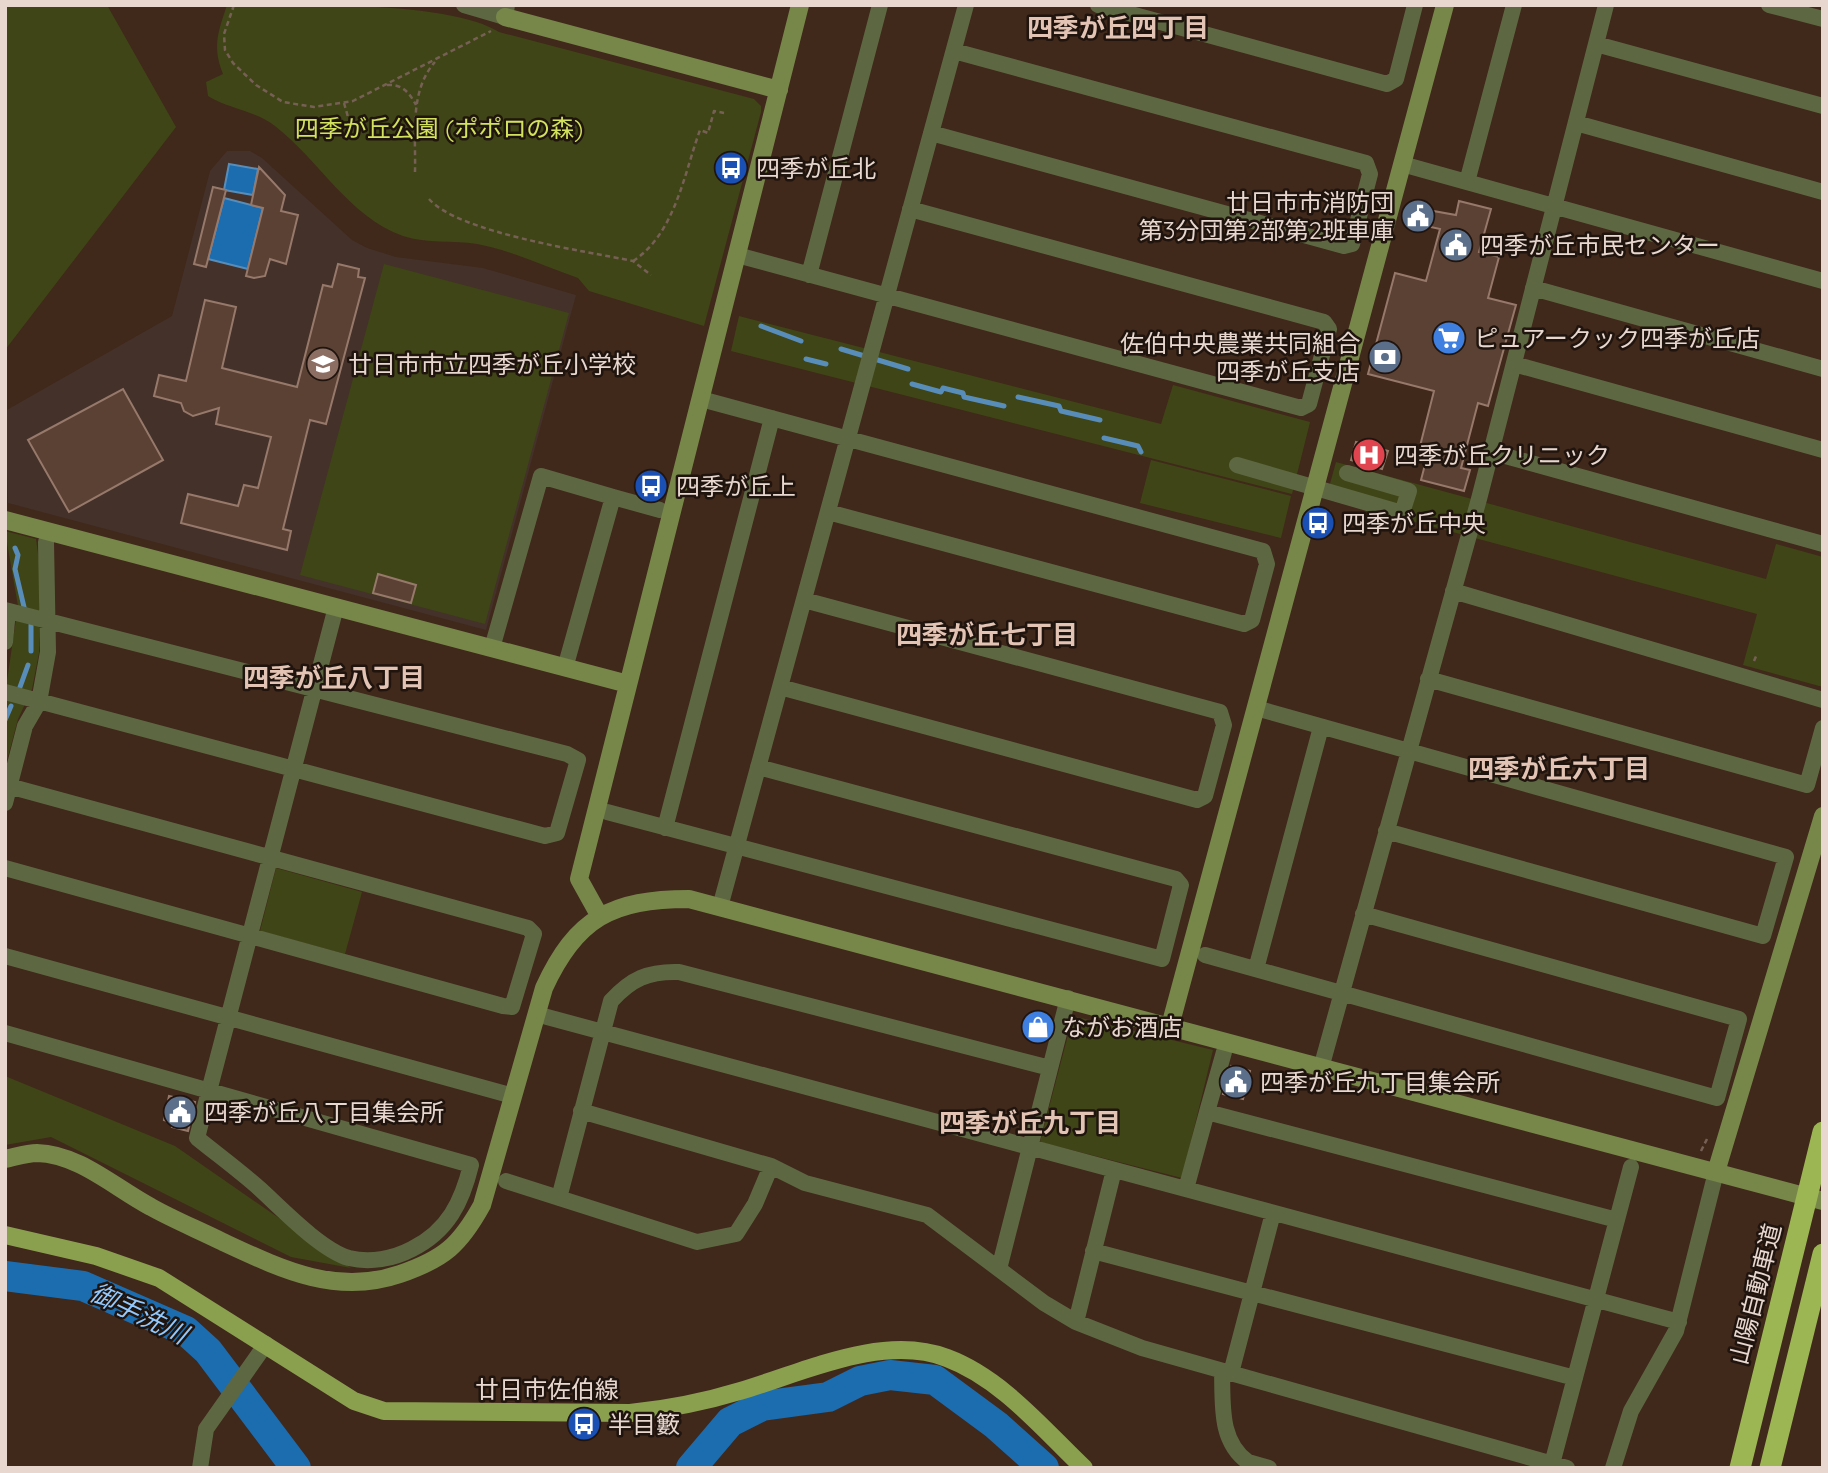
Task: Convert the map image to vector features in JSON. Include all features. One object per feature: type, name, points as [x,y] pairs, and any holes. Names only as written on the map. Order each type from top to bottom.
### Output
[{"type":"highway","name":"山陽自動車道","points":[[1740,1468],[1823,1132]]},
{"type":"highway","points":[[1770,1468],[1823,1254]]},
{"type":"main road","name":"廿日市佐伯線","points":[[5,1235],[96,1256],[159,1278],[354,1401],[384,1412],[630,1413],[667,1410],[876,1350],[912,1349],[946,1357],[970,1369],[1007,1395],[1084,1468]]},
{"type":"street","points":[[464,5],[779,90]]},
{"type":"street","points":[[599,915],[579,879],[800,5]]},
{"type":"street","points":[[809,275],[880,5]]},
{"type":"street","points":[[720,907],[966,5]]},
{"type":"street","points":[[1098,5],[1387,84],[1396,79],[1415,5]]},
{"type":"street","points":[[1170,1026],[1445,5]]},
{"type":"street","points":[[1467,182],[1514,5]]},
{"type":"street","points":[[1321,1068],[1491,452],[1606,5]]},
{"type":"street","points":[[1769,5],[1823,19]]},
{"type":"street","points":[[1596,44],[1823,106]]},
{"type":"street","points":[[931,133],[1344,246],[1352,244],[1370,174],[1366,163],[954,51]]},
{"type":"street","points":[[1576,123],[1823,192]]},
{"type":"street","points":[[1402,164],[1823,281]]},
{"type":"street","points":[[737,255],[1301,408],[1309,404],[1329,329],[1324,322],[910,209]]},
{"type":"street","points":[[1533,288],[1823,369]]},
{"type":"street","points":[[1514,364],[1823,450]]},
{"type":"street","points":[[701,399],[1263,551],[1266,564],[1252,620],[1244,624],[828,512]]},
{"type":"street","points":[[665,828],[772,418]]},
{"type":"street","points":[[1491,452],[1823,544]]},
{"type":"street","points":[[1237,465],[1402,513],[1409,491],[1347,473]]},
{"type":"street","points":[[492,648],[541,476],[660,510]]},
{"type":"street","points":[[565,668],[613,497]]},
{"type":"street","points":[[5,520],[628,684]]},
{"type":"street","points":[[5,803],[7,786],[25,726],[38,702],[48,652],[46,542]]},
{"type":"street","points":[[1452,592],[1823,700]]},
{"type":"street","points":[[780,687],[1197,800],[1205,796],[1224,725],[1220,712],[804,600]]},
{"type":"street","points":[[5,1032],[209,1091],[471,1165],[458,1207],[438,1232],[409,1250],[380,1259],[346,1257],[306,1231],[258,1187],[197,1138],[209,1091],[229,1018],[336,607]]},
{"type":"street","points":[[5,642],[6,611],[568,754],[578,760],[557,833],[545,836],[5,692]]},
{"type":"street","points":[[1428,679],[1807,785],[1823,728]]},
{"type":"street","points":[[1256,708],[1786,857],[1763,936],[1386,831]]},
{"type":"street","points":[[1256,969],[1321,727]]},
{"type":"street","points":[[607,812],[1162,959],[1181,886],[1176,879],[758,767]]},
{"type":"street","points":[[5,868],[512,1007],[534,934],[528,928],[7,786]]},
{"type":"street","points":[[1613,1468],[1631,1412],[1679,1322],[1716,1172],[1823,816]]},
{"type":"street","points":[[5,1158],[36,1153],[68,1159],[152,1208],[287,1272],[318,1280],[350,1283],[383,1280],[443,1256],[466,1235],[482,1205],[536,1014],[559,956],[578,932],[599,915],[655,899],[689,899],[1823,1201]]},
{"type":"street","points":[[1205,955],[1717,1098],[1740,1019],[1363,914]]},
{"type":"street","points":[[5,956],[513,1097]]},
{"type":"street","points":[[559,1198],[611,1001],[625,985],[640,976],[679,972],[1050,1068]]},
{"type":"street","points":[[999,1269],[1068,998]]},
{"type":"street","points":[[536,1014],[1679,1322]]},
{"type":"street","points":[[1186,1189],[1224,1052]]},
{"type":"street","points":[[581,1111],[771,1166],[805,1183],[927,1214],[1044,1303],[1076,1322],[1142,1348],[1560,1466],[1575,1378],[1631,1167]]},
{"type":"street","points":[[1207,1112],[1617,1220]]},
{"type":"street","points":[[506,1181],[697,1242],[736,1234],[755,1203],[771,1166]]},
{"type":"street","points":[[1076,1322],[1114,1170]]},
{"type":"street","points":[[1269,1468],[1248,1465],[1232,1450],[1223,1414],[1227,1372],[1273,1213]]},
{"type":"street","points":[[1093,1251],[1575,1378]]},
{"type":"street","points":[[200,1468],[206,1429],[266,1344]]},
{"type":"path","points":[[234,5],[224,34],[225,50],[243,75],[283,102],[314,107],[344,103],[437,60]]},
{"type":"path","points":[[415,172],[416,105],[426,72],[445,52],[502,17]]},
{"type":"path","points":[[384,85],[396,85],[408,92],[416,105]]},
{"type":"path","points":[[344,103],[348,117]]},
{"type":"path","points":[[633,261],[648,251],[663,233],[700,130],[708,132],[714,111],[724,114]]},
{"type":"path","points":[[429,199],[438,209],[466,222],[633,261],[651,275]]},
{"type":"shaded area","name":"廿日市市立四季が丘小学校","points":[[227,151],[250,151],[262,158],[352,240],[367,248],[396,257],[483,268],[576,295],[486,630],[8,503],[5,411],[172,316],[210,171]]},
{"type":"green space","points":[[5,5],[107,5],[176,127],[5,350]]},
{"type":"green space","name":"四季が丘公園 (ポポロの森)","points":[[227,5],[369,6],[444,14],[499,32],[754,99],[761,106],[761,112],[704,326],[589,291],[578,278],[515,254],[477,244],[403,236],[366,216],[275,126],[208,96],[206,82],[223,74],[217,47]]},
{"type":"green space","points":[[384,264],[569,313],[485,624],[300,575]]},
{"type":"green space","points":[[739,316],[1161,424],[1173,385],[1310,422],[1292,494],[731,351]]},
{"type":"green space","points":[[1151,460],[1291,496],[1281,538],[1140,503]]},
{"type":"green space","points":[[1336,462],[1766,579],[1776,544],[1823,557],[1823,687],[1743,665],[1757,614],[1326,498]]},
{"type":"green space","points":[[5,531],[36,539],[40,568],[39,653],[32,689],[18,719],[5,768],[5,694],[18,606]]},
{"type":"green space","points":[[276,868],[362,892],[345,954],[260,931]]},
{"type":"green space","points":[[1073,1016],[1213,1050],[1182,1178],[1040,1142]]},
{"type":"green space","points":[[5,1076],[175,1146],[351,1268],[291,1257],[51,1137],[5,1145]]},
{"type":"water","points":[[229,164],[258,169],[253,195],[224,190]]},
{"type":"water","points":[[224,198],[263,208],[248,269],[208,259]]},
{"type":"building","points":[[259,167],[285,195],[281,211],[298,215],[286,264],[270,259],[265,276],[254,278],[246,276],[263,208],[251,205]]},
{"type":"building","points":[[213,187],[226,190],[206,267],[194,264]]},
{"type":"building","points":[[1459,201],[1491,209],[1479,252],[1499,257],[1488,298],[1516,305],[1488,406],[1478,403],[1461,468],[1470,470],[1464,491],[1421,480],[1427,457],[1418,454],[1434,391],[1368,374],[1395,273],[1426,281],[1440,229],[1408,222],[1411,207],[1456,215]]},
{"type":"building","points":[[338,264],[359,269],[358,277],[365,278],[326,424],[310,420],[283,529],[291,531],[287,550],[181,523],[188,494],[238,506],[244,485],[258,488],[271,437],[216,424],[219,408],[193,416],[184,411],[181,403],[154,396],[159,375],[186,381],[205,300],[236,307],[222,368],[297,387],[323,285],[332,287]]},
{"type":"building","points":[[123,389],[163,460],[69,512],[28,440]]},
{"type":"building","name":"四季が丘クリニック","points":[[1356,442],[1388,451],[1382,469],[1351,460]]},
{"type":"building","points":[[378,574],[416,585],[411,603],[373,593]]},
{"type":"building","name":"四季が丘九丁目集会所","points":[[1231,1066],[1250,1071],[1243,1099],[1223,1094]]},
{"type":"building","name":"四季が丘八丁目集会所","points":[[169,1096],[195,1102],[188,1131],[172,1127],[173,1123],[164,1120]]},
{"type":"waterway","points":[[761,326],[801,341]]},
{"type":"waterway","points":[[841,349],[908,369]]},
{"type":"waterway","points":[[806,359],[826,364]]},
{"type":"waterway","points":[[912,384],[941,392],[943,388],[963,393],[964,397],[1004,406]]},
{"type":"waterway","points":[[1018,397],[1059,406],[1061,411],[1100,420]]},
{"type":"waterway","points":[[1104,438],[1138,446],[1141,452]]},
{"type":"waterway","points":[[15,548],[18,555],[15,569],[24,607]]},
{"type":"waterway","points":[[31,625],[31,651]]},
{"type":"waterway","points":[[20,687],[28,665]]},
{"type":"waterway","points":[[5,720],[11,706]]},
{"type":"waterway","name":"御手洗川","points":[[5,1276],[83,1286],[186,1331],[208,1351],[296,1468]]},
{"type":"waterway","name":"御手洗川","points":[[691,1468],[730,1422],[762,1406],[828,1397],[860,1381],[890,1375],[935,1380],[996,1425],[1044,1468]]},
{"type":"place","name":"四季が丘北","points":[[731,168]]},
{"type":"place","name":"廿日市市消防団 第3分団第2部第2班車庫","points":[[1418,216]]},
{"type":"place","name":"四季が丘市民センター","points":[[1456,245]]},
{"type":"place","name":"ピュアークック四季が丘店","points":[[1449,338]]},
{"type":"place","name":"佐伯中央農業共同組合 四季が丘支店","points":[[1385,357]]},
{"type":"place","name":"廿日市市立四季が丘小学校","points":[[323,364]]},
{"type":"place","name":"四季が丘クリニック","points":[[1369,455]]},
{"type":"place","name":"四季が丘上","points":[[651,486]]},
{"type":"place","name":"四季が丘中央","points":[[1318,523]]},
{"type":"place","name":"ながお酒店","points":[[1038,1027]]},
{"type":"place","name":"四季が丘九丁目集会所","points":[[1236,1082]]},
{"type":"place","name":"四季が丘八丁目集会所","points":[[180,1112]]},
{"type":"place","name":"半目籔","points":[[584,1424]]},
{"type":"district","name":"四季が丘四丁目","points":[[1118,27]]},
{"type":"district","name":"四季が丘七丁目","points":[[987,634]]},
{"type":"district","name":"四季が丘八丁目","points":[[334,677]]},
{"type":"district","name":"四季が丘六丁目","points":[[1559,768]]},
{"type":"district","name":"四季が丘九丁目","points":[[1030,1122]]}]
